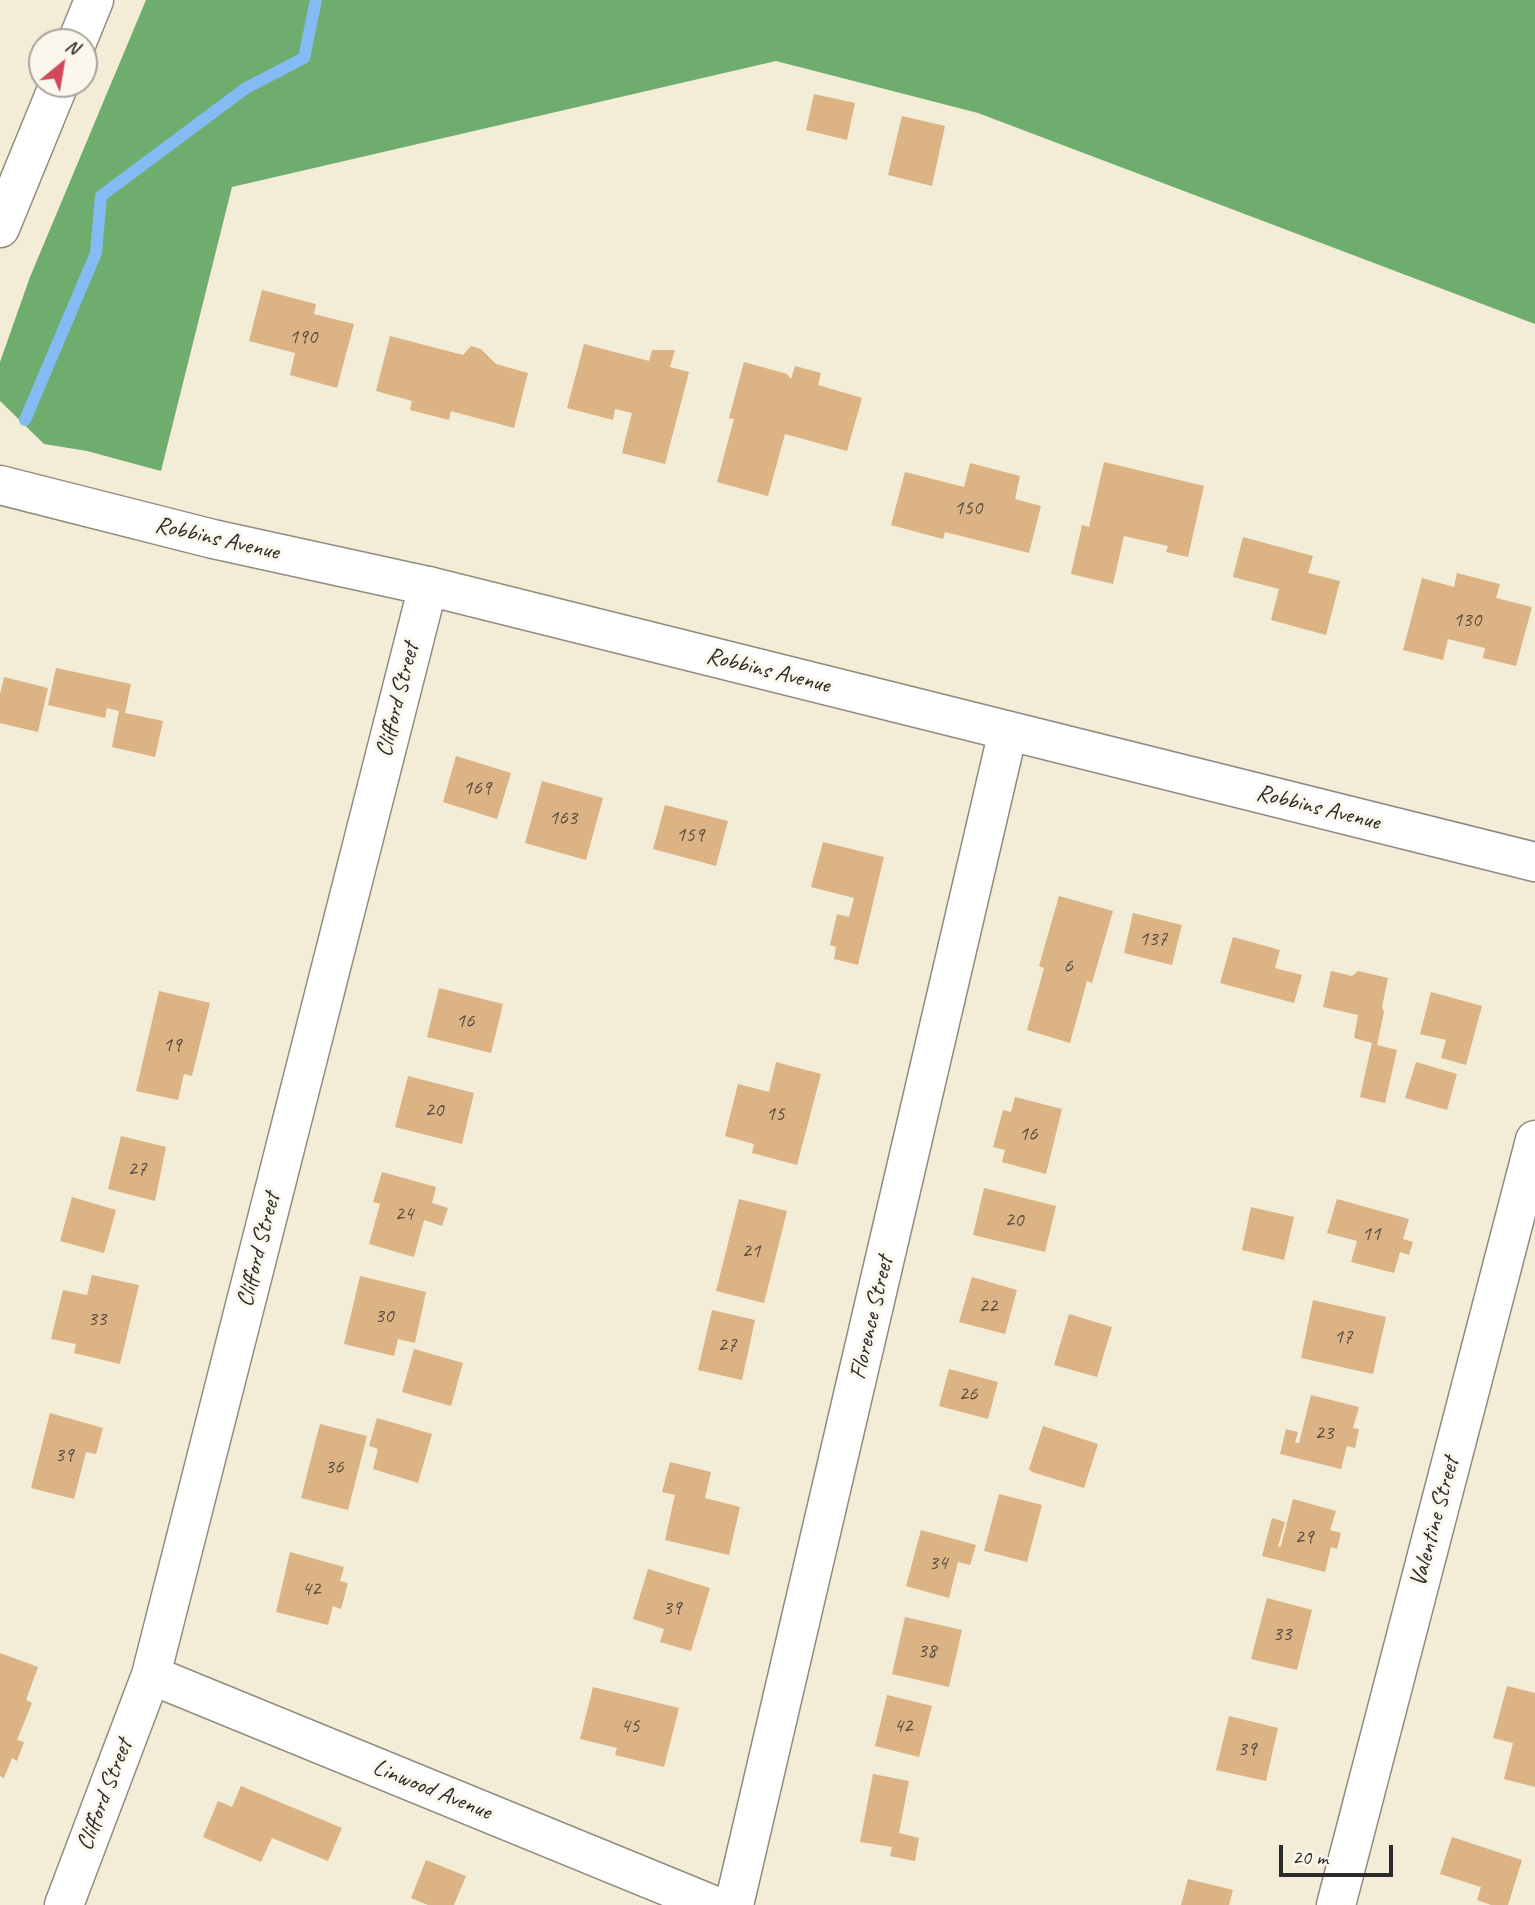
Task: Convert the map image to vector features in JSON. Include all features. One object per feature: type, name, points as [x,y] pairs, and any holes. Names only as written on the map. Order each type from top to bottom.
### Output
[{"type":"street","points":[[82,28],[94,0]]},
{"type":"street","points":[[0,228],[53,98]]},
{"type":"street","name":"Robbins Avenue","points":[[0,485],[213,539],[428,586],[1535,862]]},
{"type":"street","name":"Clifford Street","points":[[64,1905],[151,1675],[428,586]]},
{"type":"street","name":"Florence Street","points":[[734,1905],[1008,731]]},
{"type":"street","name":"Valentine Street","points":[[1336,1905],[1535,1140]]},
{"type":"street","name":"Linwood Avenue","points":[[151,1675],[713,1905]]},
{"type":"green space","points":[[146,0],[1535,0],[1535,324],[978,113],[776,61],[232,187],[161,471],[87,451],[44,444],[0,401],[0,362],[30,277]]},
{"type":"building","points":[[814,94],[855,103],[847,140],[806,130]]},
{"type":"building","points":[[902,116],[945,126],[932,186],[888,175]]},
{"type":"building","points":[[262,290],[316,304],[314,314],[354,324],[337,388],[290,375],[295,353],[249,341]]},
{"type":"building","points":[[390,336],[463,355],[471,346],[481,349],[496,364],[528,373],[514,428],[451,411],[449,420],[410,410],[412,401],[376,391]]},
{"type":"building","points":[[584,344],[649,361],[652,350],[675,350],[670,367],[689,372],[665,464],[622,453],[632,413],[615,409],[613,420],[567,408]]},
{"type":"building","points":[[744,362],[787,374],[791,379],[795,366],[821,373],[818,385],[862,398],[847,451],[785,434],[768,496],[717,482],[734,419],[729,418]]},
{"type":"building","points":[[1104,462],[1204,486],[1188,557],[1166,552],[1168,546],[1124,536],[1113,584],[1071,574],[1082,525],[1089,527]]},
{"type":"building","points":[[970,463],[1020,476],[1015,499],[1041,506],[1029,553],[945,532],[943,539],[891,525],[905,472],[964,487]]},
{"type":"building","points":[[1243,537],[1313,556],[1308,573],[1340,581],[1326,635],[1271,620],[1279,589],[1233,577]]},
{"type":"building","points":[[1457,573],[1500,584],[1496,598],[1532,607],[1516,666],[1483,658],[1485,648],[1448,639],[1443,660],[1403,650],[1422,578],[1454,587]]},
{"type":"building","points":[[56,668],[131,684],[125,713],[163,721],[155,757],[112,747],[119,711],[107,708],[105,718],[48,705]]},
{"type":"building","points":[[4,677],[48,688],[38,732],[0,723],[0,694]]},
{"type":"building","points":[[456,756],[511,773],[497,819],[443,802]]},
{"type":"building","points":[[542,781],[603,798],[586,860],[525,843]]},
{"type":"building","points":[[665,805],[728,821],[716,866],[653,849]]},
{"type":"building","points":[[823,842],[884,857],[858,965],[834,959],[836,947],[830,945],[837,914],[849,917],[854,898],[811,887]]},
{"type":"building","points":[[1059,896],[1113,911],[1092,983],[1087,981],[1070,1043],[1027,1030],[1044,968],[1039,966]]},
{"type":"building","points":[[1133,913],[1182,925],[1172,965],[1124,953]]},
{"type":"building","points":[[1233,937],[1280,950],[1275,968],[1302,975],[1294,1003],[1220,983]]},
{"type":"building","points":[[1331,971],[1352,976],[1358,971],[1388,978],[1377,1045],[1397,1050],[1385,1103],[1360,1097],[1372,1043],[1354,1038],[1358,1015],[1323,1007]]},
{"type":"building","points":[[439,988],[503,1004],[491,1053],[427,1037]]},
{"type":"building","points":[[159,991],[210,1003],[192,1076],[184,1074],[178,1100],[136,1091]]},
{"type":"building","points":[[1431,992],[1482,1006],[1466,1065],[1441,1058],[1446,1040],[1420,1034]]},
{"type":"building","points":[[776,1062],[821,1074],[797,1165],[752,1153],[754,1144],[725,1136],[738,1084],[769,1092]]},
{"type":"building","points":[[1416,1062],[1457,1074],[1447,1110],[1405,1098]]},
{"type":"building","points":[[408,1076],[474,1093],[462,1144],[395,1127]]},
{"type":"building","points":[[1015,1097],[1062,1109],[1046,1174],[1002,1162],[1005,1150],[993,1147],[1003,1110],[1011,1112]]},
{"type":"building","points":[[121,1136],[166,1147],[155,1201],[108,1189]]},
{"type":"building","points":[[382,1172],[436,1187],[432,1203],[448,1208],[442,1226],[424,1220],[414,1257],[369,1244],[380,1204],[373,1202]]},
{"type":"building","points":[[984,1188],[1056,1206],[1045,1252],[973,1235]]},
{"type":"building","points":[[72,1197],[116,1210],[104,1253],[60,1241]]},
{"type":"building","points":[[739,1199],[787,1211],[764,1303],[716,1291]]},
{"type":"building","points":[[1337,1199],[1409,1219],[1403,1239],[1413,1242],[1409,1255],[1400,1252],[1394,1273],[1351,1262],[1357,1241],[1327,1233]]},
{"type":"building","points":[[1251,1207],[1294,1217],[1284,1260],[1242,1250]]},
{"type":"building","points":[[92,1275],[139,1285],[120,1364],[74,1353],[76,1344],[51,1339],[63,1290],[87,1295]]},
{"type":"building","points":[[360,1276],[426,1292],[415,1343],[398,1339],[394,1356],[344,1344]]},
{"type":"building","points":[[972,1277],[1017,1290],[1005,1334],[959,1322]]},
{"type":"building","points":[[1313,1300],[1386,1317],[1373,1374],[1301,1358]]},
{"type":"building","points":[[712,1310],[755,1320],[742,1380],[698,1370]]},
{"type":"building","points":[[1069,1314],[1112,1327],[1097,1377],[1054,1365]]},
{"type":"building","points":[[414,1349],[463,1363],[451,1406],[402,1392]]},
{"type":"building","points":[[949,1369],[998,1382],[988,1419],[939,1406]]},
{"type":"building","points":[[1311,1395],[1359,1407],[1353,1428],[1359,1429],[1355,1448],[1347,1446],[1341,1469],[1280,1454],[1286,1429],[1298,1432],[1295,1443],[1299,1443]]},
{"type":"building","points":[[50,1413],[103,1428],[96,1454],[86,1452],[74,1499],[31,1488]]},
{"type":"building","points":[[377,1418],[432,1434],[418,1483],[373,1469],[378,1449],[369,1446]]},
{"type":"building","points":[[320,1424],[367,1436],[348,1510],[301,1498]]},
{"type":"building","points":[[1043,1426],[1098,1444],[1084,1488],[1029,1469]]},
{"type":"building","points":[[670,1462],[711,1472],[705,1498],[740,1507],[729,1555],[665,1540],[675,1495],[662,1492]]},
{"type":"building","points":[[999,1494],[1042,1505],[1027,1562],[984,1551]]},
{"type":"building","points":[[1293,1499],[1336,1511],[1330,1530],[1341,1533],[1337,1549],[1331,1547],[1325,1572],[1262,1556],[1272,1518],[1285,1522],[1278,1547],[1281,1546]]},
{"type":"building","points":[[921,1530],[976,1545],[970,1565],[958,1562],[949,1598],[906,1586]]},
{"type":"building","points":[[290,1552],[344,1567],[340,1581],[348,1583],[341,1609],[333,1606],[328,1625],[276,1612]]},
{"type":"building","points":[[648,1569],[710,1588],[691,1651],[660,1642],[664,1629],[633,1619]]},
{"type":"building","points":[[1267,1598],[1312,1610],[1297,1670],[1251,1659]]},
{"type":"building","points":[[905,1617],[962,1630],[949,1687],[892,1674]]},
{"type":"building","points":[[0,1653],[38,1667],[26,1700],[32,1703],[17,1740],[24,1742],[17,1761],[12,1758],[4,1778],[0,1776]]},
{"type":"building","points":[[1507,1686],[1535,1693],[1535,1787],[1504,1779],[1513,1743],[1493,1738]]},
{"type":"building","points":[[593,1687],[679,1708],[664,1767],[615,1755],[617,1748],[580,1739]]},
{"type":"building","points":[[887,1695],[932,1706],[919,1757],[875,1746]]},
{"type":"building","points":[[1229,1716],[1278,1728],[1266,1781],[1216,1770]]},
{"type":"building","points":[[873,1774],[909,1781],[899,1833],[919,1838],[915,1861],[890,1856],[892,1847],[860,1842]]},
{"type":"building","points":[[241,1786],[342,1828],[328,1861],[272,1838],[261,1862],[203,1837],[218,1801],[232,1807]]},
{"type":"building","points":[[1452,1837],[1522,1860],[1508,1905],[1491,1905],[1477,1900],[1481,1887],[1440,1874]]},
{"type":"building","points":[[426,1860],[466,1876],[454,1905],[428,1905],[411,1898]]},
{"type":"building","points":[[1188,1879],[1233,1890],[1229,1905],[1181,1905]]},
{"type":"waterway","points":[[25,420],[96,253],[101,196],[246,88],[304,58],[316,0]]}]
